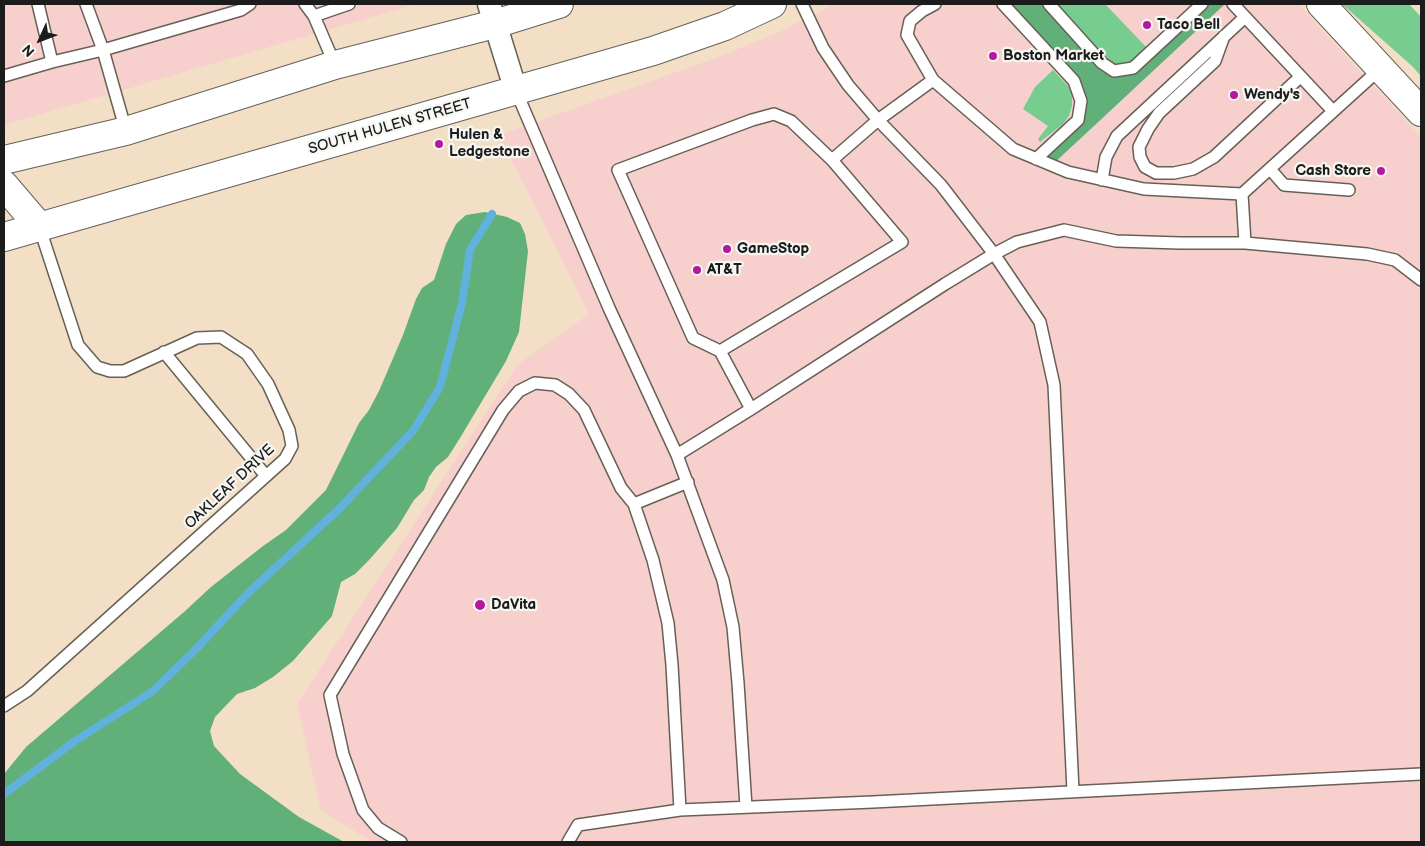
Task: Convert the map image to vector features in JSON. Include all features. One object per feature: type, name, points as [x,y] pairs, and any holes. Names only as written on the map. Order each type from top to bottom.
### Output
[{"type":"main road","points":[[4,160],[126,131],[492,14],[559,4]]},
{"type":"main road","name":"SOUTH HULEN STREET","points":[[4,237],[653,51],[725,26],[772,4]]},
{"type":"main road","points":[[1321,4],[1421,112]]},
{"type":"main road","points":[[4,185],[39,226]]},
{"type":"street","points":[[492,14],[516,91]]},
{"type":"lane","points":[[38,4],[52,62]]},
{"type":"lane","points":[[86,4],[103,50],[126,131]]},
{"type":"lane","points":[[4,76],[103,50],[241,10],[250,4]]},
{"type":"lane","points":[[305,4],[314,16],[335,65]]},
{"type":"lane","points":[[314,16],[349,4]]},
{"type":"lane","points":[[802,4],[824,48],[848,85],[878,120],[941,185],[994,254],[1040,322],[1054,385],[1073,792]]},
{"type":"lane","points":[[935,4],[922,11],[910,21],[907,35],[933,80],[1014,149],[1068,172],[1144,189],[1242,194],[1381,68]]},
{"type":"lane","points":[[1003,4],[1074,81],[1081,101],[1078,120],[1036,159]]},
{"type":"lane","points":[[1049,4],[1102,63],[1114,71],[1133,68],[1202,4]]},
{"type":"lane","points":[[1233,4],[1333,111]]},
{"type":"lane","points":[[1102,180],[1106,157],[1117,136],[1245,17]]},
{"type":"lane","points":[[1224,36],[1215,61],[1159,113],[1148,129],[1138,147],[1145,167],[1156,173],[1174,173],[1193,169],[1214,157],[1300,77]]},
{"type":"lane","points":[[832,160],[878,120],[933,80]]},
{"type":"lane","points":[[516,91],[609,308],[677,455],[724,580],[733,627],[746,807]]},
{"type":"lane","points":[[720,351],[902,242],[832,160],[791,120],[774,114],[752,120],[618,170],[694,338],[720,351],[751,410]]},
{"type":"lane","points":[[1270,169],[1284,185],[1349,190]]},
{"type":"lane","points":[[1242,194],[1245,243]]},
{"type":"lane","name":"OAKLEAF DRIVE","points":[[4,706],[26,691],[286,459],[292,446],[289,430],[268,384],[247,354],[221,337],[198,338],[124,371],[110,371],[97,367],[78,345],[39,226]]},
{"type":"lane","points":[[677,455],[751,410],[944,284],[994,254],[1016,242],[1064,230],[1116,241],[1245,243],[1367,254],[1395,260],[1421,280]]},
{"type":"lane","points":[[164,352],[266,476]]},
{"type":"lane","points":[[401,842],[378,828],[363,810],[343,754],[330,695],[503,410],[519,391],[535,383],[554,385],[569,394],[584,410],[621,488],[634,504],[654,560],[668,623],[680,810]]},
{"type":"lane","points":[[634,504],[688,482]]},
{"type":"lane","points":[[568,842],[578,825],[680,810],[1421,774]]},
{"type":"shaded area","points":[[4,4],[416,4],[4,125]]},
{"type":"shaded area","points":[[834,4],[1298,4],[1421,137],[1421,842],[373,842],[321,811],[297,704],[517,365],[589,314],[499,135],[716,58],[777,33]]},
{"type":"green space","points":[[1003,4],[1049,4],[1102,63],[1133,68],[1202,4],[1225,4],[1052,165],[1036,159],[1078,120],[1074,81]]},
{"type":"green space","points":[[1049,4],[1105,4],[1150,51],[1133,68],[1114,71]]},
{"type":"green space","points":[[1342,4],[1409,4],[1421,17],[1421,76],[1412,66]]},
{"type":"green space","points":[[1053,70],[1069,87],[1072,96],[1072,106],[1069,116],[1063,124],[1040,142],[1038,139],[1048,126],[1023,109],[1035,87]]},
{"type":"green space","points":[[485,212],[507,217],[520,223],[525,234],[528,251],[519,332],[506,361],[448,457],[436,467],[429,477],[424,490],[414,500],[397,528],[355,574],[341,582],[332,616],[293,661],[255,688],[237,694],[215,717],[210,731],[214,746],[240,774],[299,817],[344,842],[4,842],[4,774],[26,747],[211,587],[286,530],[326,490],[359,423],[369,410],[379,391],[416,299],[422,288],[434,280],[446,244],[456,224],[466,215]]},
{"type":"waterway","points":[[4,794],[75,741],[153,691],[197,648],[248,593],[339,509],[413,431],[440,387],[462,303],[470,250],[492,214]]},
{"type":"place","name":"Taco Bell","points":[[1147,25]]},
{"type":"place","name":"Boston Market","points":[[993,56]]},
{"type":"place","name":"Wendy's","points":[[1234,95]]},
{"type":"place","name":"Hulen & Ledgestone","points":[[439,144]]},
{"type":"place","name":"Cash Store","points":[[1381,171]]},
{"type":"place","name":"GameStop","points":[[727,249]]},
{"type":"place","name":"AT&T","points":[[697,270]]},
{"type":"place","name":"DaVita","points":[[480,605]]}]
